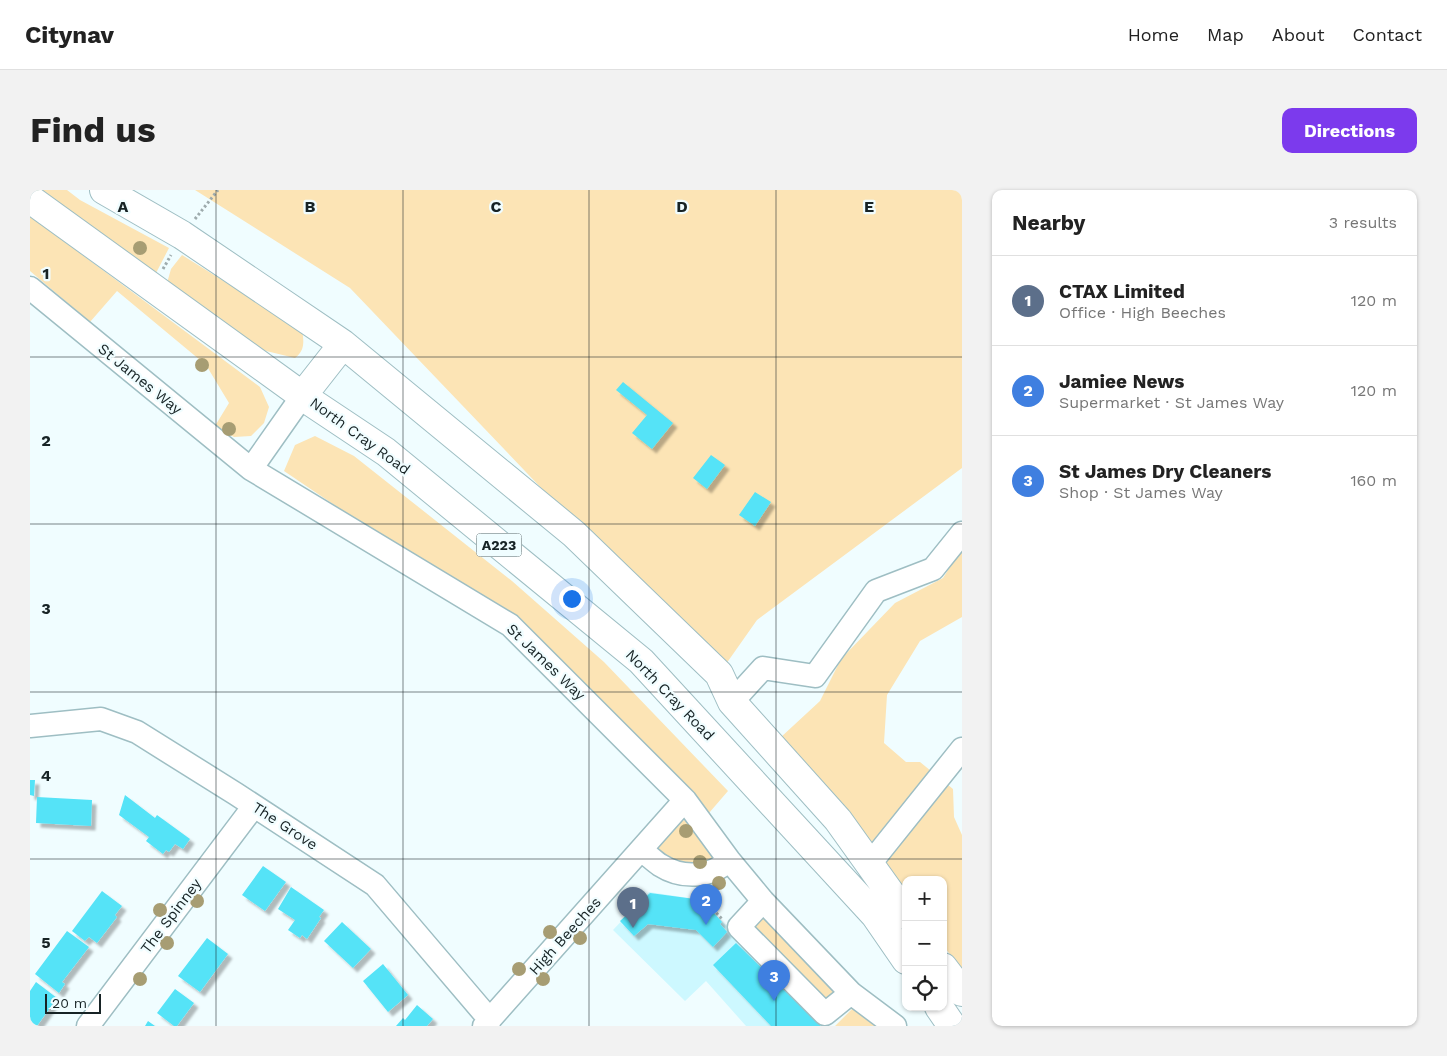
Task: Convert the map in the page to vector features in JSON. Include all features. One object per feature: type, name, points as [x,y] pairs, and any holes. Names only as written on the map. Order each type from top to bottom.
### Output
[{"type":"main road","points":[[104,190],[182,235],[343,344],[574,534],[719,674],[732,702],[838,820],[902,910]]},
{"type":"main road","name":"North Cray Road","points":[[30,199],[303,395],[386,452],[641,661],[875,915],[902,954]]},
{"type":"main road","name":"North Cray Road","points":[[303,395],[343,344]]},
{"type":"main road","points":[[947,972],[962,992]]},
{"type":"main road","points":[[942,1011],[952,1026]]},
{"type":"street","name":"St James Way","points":[[30,288],[251,469],[510,625],[685,800],[729,860],[763,901],[851,994],[895,1026]]},
{"type":"street","points":[[251,469],[303,395]]},
{"type":"street","points":[[732,702],[763,668],[816,676],[876,591],[933,569],[962,533]]},
{"type":"street","name":"The Grove","points":[[30,726],[101,719],[137,732],[254,806],[375,885],[487,1023]]},
{"type":"street","points":[[869,865],[962,749]]},
{"type":"street","name":"High Beeches","points":[[487,1023],[685,800]]},
{"type":"street","name":"The Spinney","points":[[88,1026],[254,806]]},
{"type":"street","points":[[641,850],[661,866],[680,874],[700,875],[721,868],[729,860]]},
{"type":"street","points":[[763,901],[738,927],[825,1014],[851,994]]},
{"type":"shaded area","points":[[36,190],[67,190],[80,200],[169,248],[155,275]]},
{"type":"shaded area","points":[[195,190],[962,190],[962,468],[757,620],[719,674],[350,288]]},
{"type":"shaded area","points":[[30,216],[260,387],[269,407],[264,423],[251,436],[234,437],[215,426],[229,403],[206,365],[117,291],[90,322],[30,271]]},
{"type":"shaded area","points":[[182,255],[302,330],[303,346],[301,352],[295,358],[258,349],[167,283],[171,269]]},
{"type":"shaded area","points":[[315,436],[354,456],[512,581],[604,662],[728,791],[709,813],[520,618],[364,525],[284,471],[295,445]]},
{"type":"shaded area","points":[[962,548],[962,617],[920,641],[887,695],[884,743],[906,762],[920,762],[953,789],[954,817],[962,835],[962,971],[947,950],[947,876],[902,876],[902,887],[839,800],[780,738],[820,701],[841,659],[895,603],[943,578]]},
{"type":"shaded area","points":[[690,819],[717,859],[702,869],[677,866],[655,848],[676,822]]},
{"type":"shaded area","points":[[649,892],[702,900],[821,1026],[746,1026],[706,981],[685,1001],[613,930]]},
{"type":"shaded area","points":[[763,917],[834,992],[836,997],[827,1005],[751,928]]},
{"type":"shaded area","points":[[853,1008],[881,1026],[835,1026]]},
{"type":"building","points":[[623,382],[673,423],[652,449],[632,433],[647,415],[616,390]]},
{"type":"building","points":[[711,455],[725,465],[707,489],[693,478]]},
{"type":"building","points":[[755,492],[771,502],[755,526],[739,515]]},
{"type":"building","points":[[30,780],[35,780],[34,796],[30,795]]},
{"type":"building","points":[[125,795],[155,818],[157,815],[190,839],[183,849],[175,844],[169,852],[166,850],[163,854],[146,841],[149,837],[119,815]]},
{"type":"building","points":[[37,797],[92,800],[91,826],[36,823]]},
{"type":"building","points":[[263,866],[286,882],[265,911],[242,895]]},
{"type":"building","points":[[291,887],[324,910],[307,939],[302,935],[300,938],[288,930],[295,920],[278,909]]},
{"type":"building","points":[[102,891],[122,906],[115,915],[117,917],[97,943],[89,937],[85,941],[72,931]]},
{"type":"building","points":[[650,893],[702,900],[722,922],[720,924],[727,932],[713,947],[696,930],[648,924],[634,936],[620,921]]},
{"type":"building","points":[[342,922],[371,949],[353,968],[324,941]]},
{"type":"building","points":[[67,931],[89,947],[62,982],[65,984],[59,993],[35,974]]},
{"type":"building","points":[[207,938],[228,954],[200,992],[178,976]]},
{"type":"building","points":[[736,943],[821,1026],[771,1026],[713,965]]},
{"type":"building","points":[[383,964],[408,995],[388,1012],[363,981]]},
{"type":"building","points":[[36,982],[57,998],[37,1026],[30,1026],[30,991]]},
{"type":"building","points":[[175,989],[194,1003],[177,1026],[174,1026],[157,1013]]},
{"type":"building","points":[[417,1005],[433,1019],[427,1026],[396,1026],[403,1018],[405,1020]]},
{"type":"building","points":[[148,1021],[155,1026],[145,1026]]},
{"type":"place","name":"Jamiee News","points":[[706,925]]},
{"type":"place","name":"CTAX Limited","points":[[633,928]]},
{"type":"place","name":"St James Dry Cleaners","points":[[774,1001]]}]
